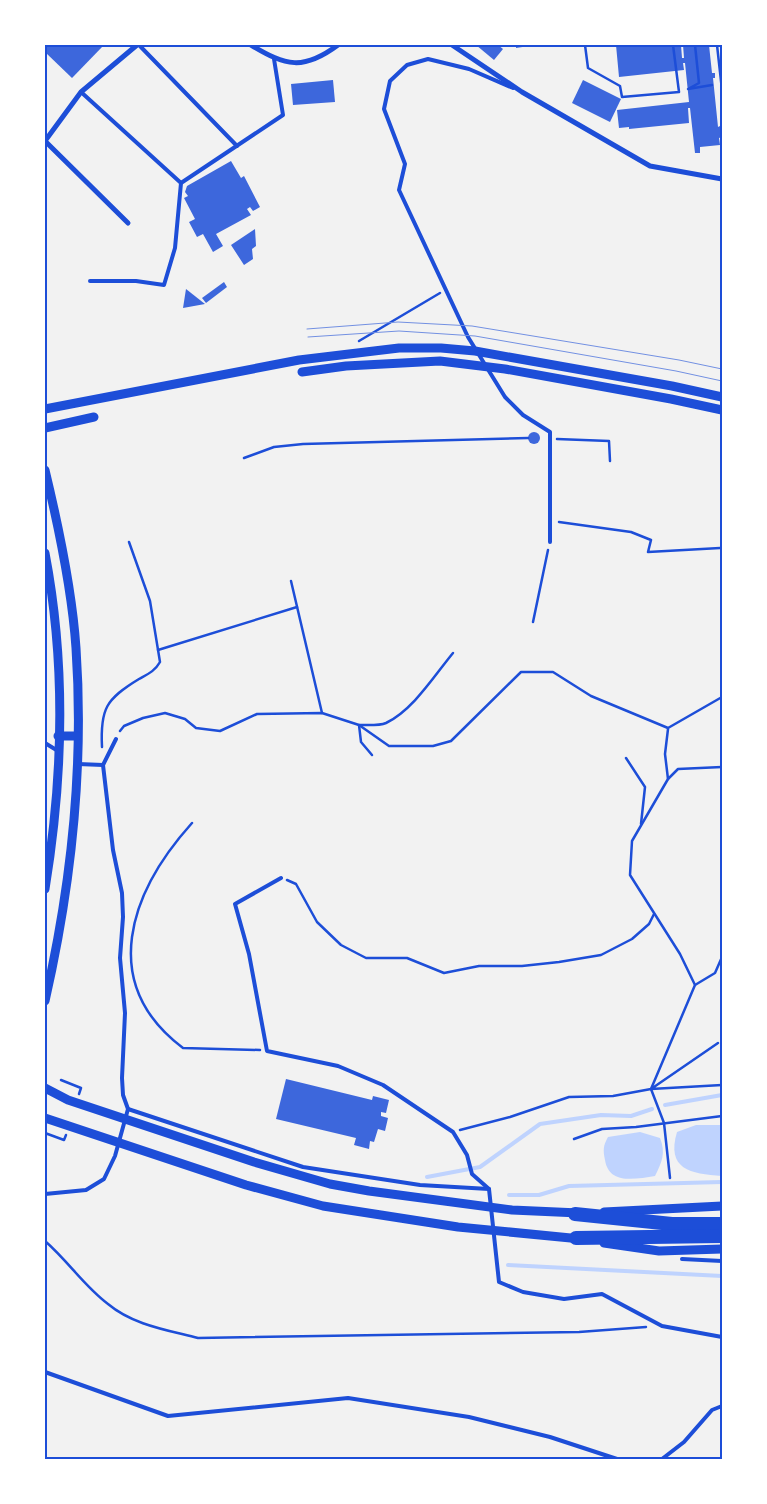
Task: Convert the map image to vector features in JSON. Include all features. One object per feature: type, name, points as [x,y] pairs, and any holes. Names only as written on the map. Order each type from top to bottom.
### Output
[{"type":"highway","points":[[575,1214],[672,1224],[722,1224]]},
{"type":"highway","points":[[576,1238],[722,1236]]},
{"type":"street","points":[[128,223],[46,141],[81,92],[138,45]]},
{"type":"street","points":[[251,45],[274,59],[295,64],[317,59],[338,45]]},
{"type":"street","points":[[452,45],[522,92],[650,166],[722,179]]},
{"type":"street","points":[[45,409],[344,354],[399,348],[441,348],[475,351],[672,386],[722,397]]},
{"type":"street","points":[[302,372],[346,366],[416,361],[474,365],[671,399],[722,410]]},
{"type":"street","points":[[45,428],[94,417]]},
{"type":"street","points":[[45,470],[70,599],[76,648],[77,736],[68,866],[45,1001]]},
{"type":"street","points":[[45,553],[58,649],[56,803],[45,890]]},
{"type":"street","points":[[58,736],[77,736]]},
{"type":"street","points":[[45,1088],[68,1100],[254,1162],[330,1184],[369,1191],[512,1210],[575,1214],[722,1206]]},
{"type":"street","points":[[45,1118],[246,1185],[323,1206],[458,1227],[576,1238],[659,1251],[722,1249]]},
{"type":"lane","points":[[138,45],[237,146]]},
{"type":"lane","points":[[181,183],[282,115],[274,59]]},
{"type":"lane","points":[[522,92],[469,70],[428,59],[407,65],[390,81],[384,109],[405,164],[398,190],[468,337],[505,396],[523,415],[550,432],[550,542]]},
{"type":"lane","points":[[81,92],[181,183]]},
{"type":"lane","points":[[90,281],[136,281],[164,286],[175,248],[181,183]]},
{"type":"lane","points":[[45,1194],[86,1190],[104,1179],[115,1156],[128,1109],[123,1095],[122,1078],[125,1013],[120,958],[123,917],[122,893],[113,850],[104,766],[116,739]]},
{"type":"lane","points":[[45,743],[58,751]]},
{"type":"lane","points":[[76,764],[104,766]]},
{"type":"lane","points":[[281,878],[235,904],[249,954],[266,1051],[338,1066],[383,1085],[453,1132],[467,1156],[472,1174],[489,1189],[499,1282],[523,1292],[564,1299],[602,1294],[662,1326],[722,1338]]},
{"type":"lane","points":[[128,1109],[303,1167],[420,1185],[489,1189]]},
{"type":"lane","points":[[682,1259],[722,1261]]},
{"type":"lane","points":[[45,1372],[168,1416],[348,1398],[469,1417],[550,1437],[617,1459]]},
{"type":"lane","points":[[662,1459],[684,1442],[712,1410],[722,1406]]},
{"type":"path","points":[[585,45],[588,68],[620,86],[622,97],[628,97],[679,92],[673,45]]},
{"type":"path","points":[[695,45],[699,83],[688,89],[712,85]]},
{"type":"path","points":[[717,45],[722,90]]},
{"type":"path","points":[[354,344],[446,290]]},
{"type":"path","points":[[244,458],[274,447],[303,444],[528,438]]},
{"type":"path","points":[[550,439],[609,442],[610,460]]},
{"type":"path","points":[[550,521],[599,530],[631,532],[651,540],[648,552],[720,548]]},
{"type":"path","points":[[104,766],[103,713],[116,695],[155,669],[160,662],[150,601],[129,542]]},
{"type":"path","points":[[533,622],[550,542]]},
{"type":"path","points":[[291,581],[322,713]]},
{"type":"path","points":[[158,650],[297,606]]},
{"type":"path","points":[[359,725],[384,724],[396,716],[412,702],[453,653]]},
{"type":"path","points":[[116,739],[124,726],[143,718],[165,713],[185,719],[196,728],[220,731],[258,714],[322,713],[359,725],[389,746],[433,746],[451,740],[520,672],[554,672],[591,696],[668,728]]},
{"type":"path","points":[[668,728],[722,697]]},
{"type":"path","points":[[359,725],[361,742],[372,755]]},
{"type":"path","points":[[668,728],[664,754],[668,780]]},
{"type":"path","points":[[626,758],[645,787],[641,826]]},
{"type":"path","points":[[695,985],[680,954],[630,875],[632,841],[668,780],[678,769],[722,767]]},
{"type":"path","points":[[192,823],[175,842],[149,888],[135,919],[130,956],[132,976],[138,996],[153,1022],[183,1048],[266,1051]]},
{"type":"path","points":[[281,878],[296,884],[317,922],[341,945],[366,958],[407,958],[444,973],[479,966],[522,966],[601,955],[632,939],[649,924],[654,914]]},
{"type":"path","points":[[670,1178],[664,1123],[651,1089],[695,985],[715,973],[722,956]]},
{"type":"path","points":[[651,1089],[718,1043]]},
{"type":"path","points":[[60,1080],[81,1088]]},
{"type":"path","points":[[453,1132],[510,1117],[569,1097],[613,1096],[651,1089],[722,1085]]},
{"type":"path","points":[[574,1139],[602,1128],[636,1127],[722,1116]]},
{"type":"path","points":[[45,1133],[64,1140]]},
{"type":"path","points":[[45,1241],[62,1256],[82,1280],[109,1306],[140,1323],[198,1338],[579,1332],[662,1326]]},
{"type":"water","points":[[696,1125],[722,1125],[722,1176],[691,1171],[678,1162],[674,1144],[677,1132]]},
{"type":"water","points":[[640,1132],[660,1138],[663,1148],[662,1157],[655,1176],[631,1179],[617,1177],[607,1168],[604,1153],[606,1140],[608,1137]]},
{"type":"building","points":[[45,45],[104,45],[72,78],[45,52]]},
{"type":"building","points":[[476,45],[498,45],[503,49],[494,60]]},
{"type":"building","points":[[516,45],[529,45],[529,46],[516,48]]},
{"type":"building","points":[[616,45],[681,45],[682,58],[684,58],[683,45],[709,45],[712,73],[715,73],[715,78],[713,78],[718,127],[720,126],[722,131],[722,137],[719,138],[720,145],[700,147],[700,153],[695,153],[690,108],[688,108],[689,123],[629,129],[629,127],[619,128],[617,110],[689,102],[685,63],[683,63],[684,70],[619,77]]},
{"type":"building","points":[[333,80],[335,102],[293,105],[291,84]]},
{"type":"building","points":[[583,80],[621,99],[610,122],[572,103]]},
{"type":"building","points":[[231,161],[241,178],[244,176],[260,207],[253,211],[250,207],[247,209],[251,215],[216,234],[223,246],[213,252],[203,234],[197,237],[189,222],[195,219],[184,198],[188,196],[185,192],[187,186]]},
{"type":"building","points":[[255,229],[256,246],[252,249],[253,259],[244,265],[231,245]]},
{"type":"building","points":[[224,282],[227,287],[206,303],[202,298]]},
{"type":"building","points":[[186,289],[205,304],[183,308]]},
{"type":"building","points":[[534,432],[540,438],[534,444],[528,438]]},
{"type":"building","points":[[286,1079],[372,1100],[373,1096],[389,1100],[386,1113],[381,1112],[381,1116],[388,1118],[385,1131],[378,1129],[374,1142],[370,1141],[369,1149],[354,1145],[356,1138],[276,1119]]},
{"type":"waterway","points":[[665,1105],[722,1095]]},
{"type":"waterway","points":[[427,1177],[480,1167],[540,1124],[601,1115],[631,1116],[652,1109]]},
{"type":"waterway","points":[[509,1195],[539,1195],[569,1186],[722,1182]]},
{"type":"waterway","points":[[508,1265],[722,1276]]},
{"type":"tram line","points":[[307,329],[398,322],[472,326],[679,360],[722,369]]},
{"type":"tram line","points":[[308,337],[399,331],[475,336],[676,371],[722,381]]}]
